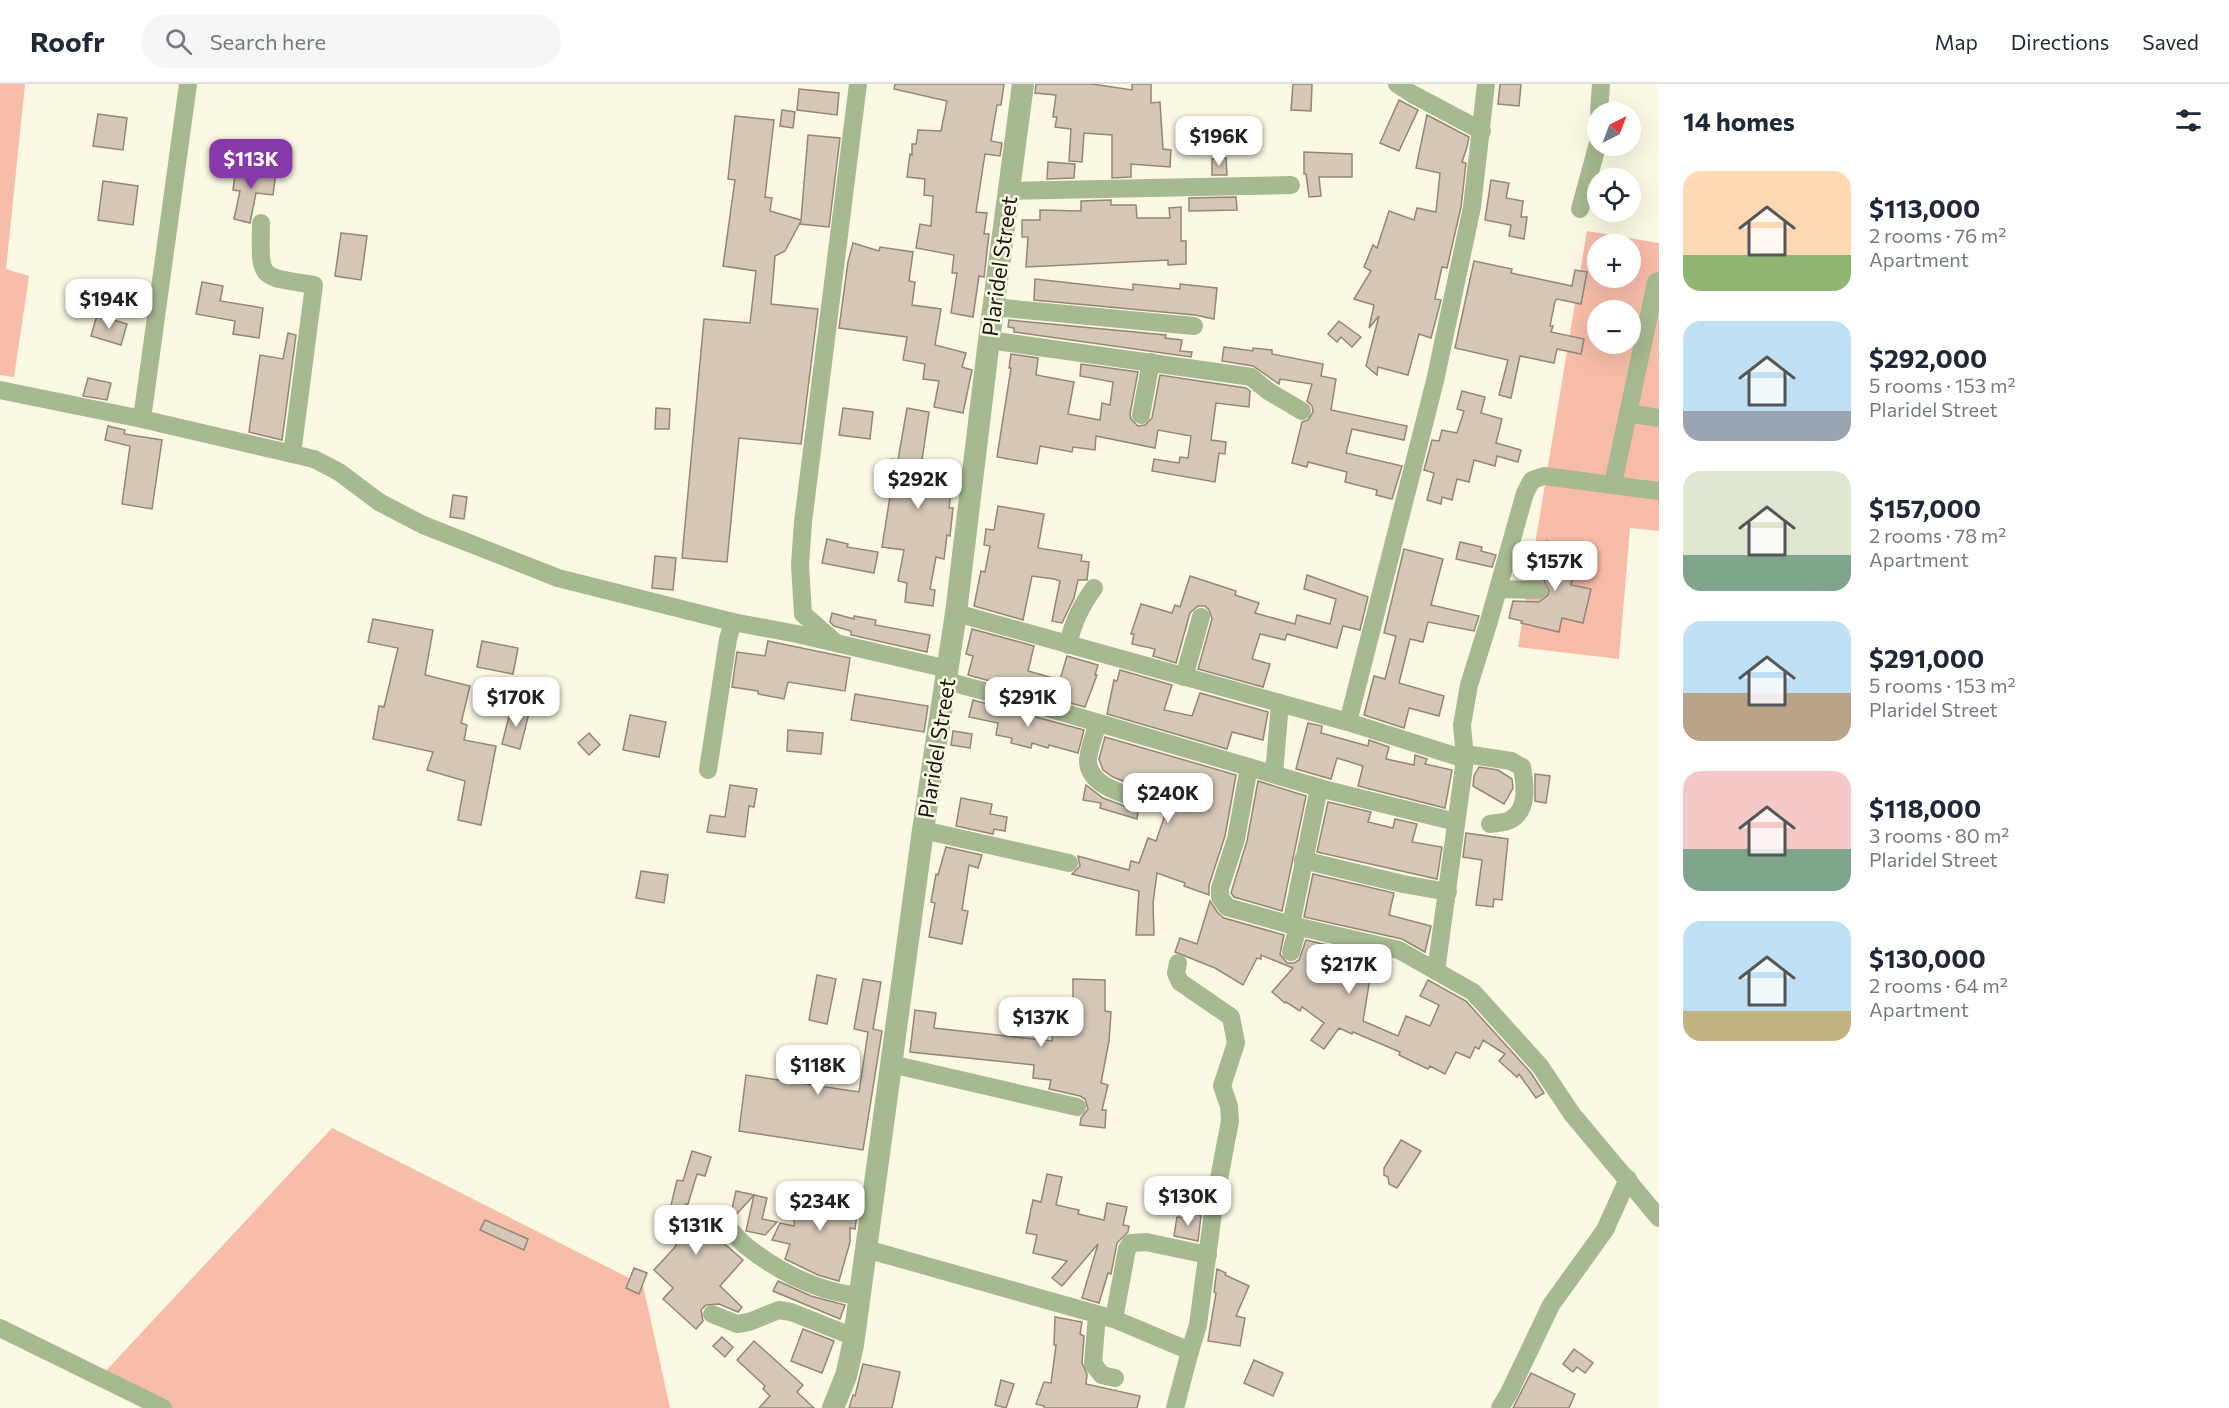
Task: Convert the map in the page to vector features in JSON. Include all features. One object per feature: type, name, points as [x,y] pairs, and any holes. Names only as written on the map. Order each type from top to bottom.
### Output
[{"type":"street","points":[[142,419],[188,84]]},
{"type":"street","points":[[838,644],[803,614],[800,565],[803,522],[858,84]]},
{"type":"street","name":"Plaridel Street","points":[[833,1408],[846,1376],[860,1296],[923,830],[956,613],[1023,84]]},
{"type":"street","points":[[1397,84],[1482,131]]},
{"type":"street","points":[[1348,722],[1435,381],[1472,207],[1486,84]]},
{"type":"street","points":[[1599,102],[1600,84]]},
{"type":"street","points":[[1580,210],[1595,156]]},
{"type":"street","points":[[1009,191],[1291,185]]},
{"type":"street","points":[[261,224],[260,262],[264,273],[273,278],[314,285],[292,454]]},
{"type":"street","points":[[1613,484],[1628,413],[1651,344],[1656,282],[1659,281]]},
{"type":"street","points":[[993,307],[1194,326]]},
{"type":"street","points":[[989,340],[1251,377],[1268,391],[1302,411]]},
{"type":"street","points":[[1141,415],[1151,362]]},
{"type":"street","points":[[0,390],[142,419],[314,459],[339,472],[379,502],[423,525],[558,578],[733,622],[838,644],[947,675],[1098,724],[1320,788],[1456,822]]},
{"type":"street","points":[[1628,413],[1659,418]]},
{"type":"street","points":[[1436,971],[1465,756],[1462,725],[1469,686],[1525,493],[1532,480],[1544,476],[1659,491]]},
{"type":"street","points":[[1068,645],[1078,611],[1094,588]]},
{"type":"street","points":[[1498,589],[1538,590]]},
{"type":"street","points":[[956,613],[1465,756],[1511,761],[1522,767],[1526,787],[1520,811],[1509,821],[1490,824]]},
{"type":"street","points":[[761,627],[803,614]]},
{"type":"street","points":[[1184,677],[1201,617]]},
{"type":"street","points":[[708,770],[728,639],[733,622]]},
{"type":"street","points":[[1274,774],[1280,703]]},
{"type":"street","points":[[1098,724],[1088,762],[1092,773],[1111,789],[1141,800]]},
{"type":"street","points":[[1249,767],[1236,839],[1220,888],[1220,897],[1227,907],[1294,926],[1399,951],[1473,992],[1540,1066],[1572,1114],[1659,1218]]},
{"type":"street","points":[[1291,952],[1303,860],[1320,788]]},
{"type":"street","points":[[923,830],[1069,863]]},
{"type":"street","points":[[1303,860],[1403,884],[1448,892]]},
{"type":"street","points":[[1175,1408],[1198,1325],[1230,1121],[1229,1106],[1222,1086],[1236,1043],[1231,1017],[1180,982],[1176,973],[1178,963]]},
{"type":"street","points":[[891,1064],[1077,1107]]},
{"type":"street","points":[[1500,1408],[1551,1305],[1605,1230],[1628,1179]]},
{"type":"street","points":[[718,1215],[745,1245],[773,1263],[781,1271],[838,1294],[860,1296]]},
{"type":"street","points":[[1115,1378],[1102,1375],[1094,1364],[1106,1317],[1127,1249],[1131,1243],[1146,1242],[1208,1255]]},
{"type":"street","points":[[866,1249],[1106,1317],[1190,1351]]},
{"type":"street","points":[[712,1314],[737,1324],[749,1322],[779,1310],[791,1312],[854,1337]]},
{"type":"street","points":[[0,1328],[163,1408]]},
{"type":"shaded area","points":[[0,84],[25,84],[6,269],[29,276],[14,377],[0,375]]},
{"type":"shaded area","points":[[1587,231],[1605,234],[1587,234],[1587,288],[1641,288],[1641,240],[1659,243],[1659,531],[1630,528],[1619,659],[1518,647]]},
{"type":"shaded area","points":[[332,1128],[643,1285],[670,1408],[170,1408],[103,1374]]},
{"type":"building","points":[[895,84],[1004,84],[1001,105],[997,105],[991,141],[1002,143],[1000,156],[985,154],[976,212],[987,213],[984,234],[989,234],[984,277],[979,276],[973,317],[951,313],[957,273],[952,273],[954,255],[916,248],[920,224],[931,226],[933,196],[924,195],[925,179],[907,177],[912,144],[916,144],[918,130],[941,131],[947,101],[894,89]]},
{"type":"building","points":[[1036,84],[1092,84],[1132,90],[1132,84],[1151,84],[1151,103],[1160,102],[1163,149],[1171,150],[1170,167],[1131,164],[1131,177],[1112,178],[1112,135],[1084,133],[1082,162],[1069,161],[1071,129],[1055,127],[1057,117],[1053,117],[1056,95],[1035,93]]},
{"type":"building","points":[[1293,84],[1312,84],[1311,111],[1291,110]]},
{"type":"building","points":[[1500,84],[1521,84],[1519,106],[1498,104]]},
{"type":"building","points":[[799,89],[839,93],[837,115],[797,110]]},
{"type":"building","points":[[1399,100],[1418,110],[1399,151],[1380,143]]},
{"type":"building","points":[[782,110],[795,112],[793,128],[780,126]]},
{"type":"building","points":[[98,114],[127,118],[123,150],[93,146]]},
{"type":"building","points":[[1427,115],[1469,137],[1462,162],[1466,163],[1461,207],[1447,268],[1442,267],[1435,299],[1441,300],[1431,338],[1419,334],[1408,375],[1378,367],[1377,375],[1366,366],[1379,316],[1369,328],[1374,305],[1354,299],[1371,271],[1364,267],[1373,245],[1377,248],[1389,211],[1414,220],[1417,208],[1436,212],[1440,173],[1416,168]]},
{"type":"building","points":[[735,116],[774,120],[765,197],[772,198],[770,211],[801,220],[808,135],[840,138],[829,227],[800,224],[801,221],[785,251],[775,256],[771,304],[818,309],[801,444],[739,438],[727,562],[682,558],[704,319],[750,323],[756,271],[723,266],[735,180],[728,179]]},
{"type":"building","points":[[1304,152],[1352,154],[1352,177],[1319,177],[1321,196],[1309,197],[1306,174],[1304,174]]},
{"type":"building","points":[[1226,158],[1227,175],[1212,175],[1212,159]]},
{"type":"building","points":[[1048,162],[1075,164],[1074,178],[1047,179]]},
{"type":"building","points":[[236,167],[276,172],[273,195],[256,193],[250,223],[234,219],[240,191],[233,190]]},
{"type":"building","points":[[1491,180],[1509,183],[1506,198],[1523,201],[1521,217],[1527,217],[1524,239],[1509,236],[1511,225],[1485,220]]},
{"type":"building","points":[[103,181],[138,186],[133,225],[98,220]]},
{"type":"building","points":[[1236,197],[1237,210],[1189,211],[1189,198]]},
{"type":"building","points":[[1111,200],[1111,205],[1136,205],[1137,218],[1170,218],[1169,208],[1181,207],[1181,241],[1186,241],[1186,264],[1168,265],[1168,260],[1026,267],[1028,237],[1022,237],[1022,220],[1040,220],[1040,210],[1081,211],[1081,201]]},
{"type":"building","points":[[341,233],[367,236],[361,280],[335,276]]},
{"type":"building","points":[[853,243],[879,251],[880,247],[913,252],[909,281],[915,282],[912,305],[941,309],[935,345],[966,353],[962,367],[972,370],[963,413],[934,407],[939,381],[923,379],[925,364],[903,360],[907,337],[839,328],[848,262]]},
{"type":"building","points":[[1474,261],[1512,269],[1511,273],[1572,286],[1575,270],[1587,272],[1581,304],[1557,299],[1550,326],[1553,326],[1551,332],[1584,339],[1581,354],[1557,349],[1554,363],[1520,356],[1511,398],[1499,395],[1508,360],[1455,348]]},
{"type":"building","points":[[1035,279],[1133,290],[1133,284],[1180,289],[1180,284],[1217,288],[1214,319],[1195,315],[1034,300]]},
{"type":"building","points":[[202,282],[223,286],[220,301],[263,308],[259,338],[233,334],[235,321],[196,314]]},
{"type":"building","points":[[97,315],[127,324],[121,345],[91,336]]},
{"type":"building","points":[[1009,320],[1166,335],[1165,338],[1182,340],[1180,351],[1192,352],[1191,357],[1014,332],[1014,328],[1008,327]]},
{"type":"building","points":[[1339,321],[1361,337],[1352,347],[1341,337],[1337,342],[1328,334]]},
{"type":"building","points":[[288,333],[296,335],[282,440],[249,432],[260,355],[283,359]]},
{"type":"building","points":[[1224,347],[1253,351],[1253,348],[1272,350],[1272,354],[1323,364],[1321,376],[1336,379],[1331,410],[1407,426],[1404,440],[1352,429],[1346,453],[1402,466],[1392,499],[1376,495],[1377,490],[1345,482],[1347,472],[1308,462],[1307,467],[1292,463],[1302,422],[1308,420],[1313,412],[1312,406],[1307,401],[1312,384],[1280,379],[1279,384],[1253,366],[1222,361]]},
{"type":"building","points":[[1011,354],[1038,358],[1036,375],[1074,382],[1068,414],[1100,420],[1102,403],[1110,405],[1113,382],[1080,376],[1081,364],[1138,372],[1130,414],[1131,419],[1138,426],[1145,425],[1152,418],[1160,375],[1246,388],[1250,391],[1249,407],[1216,403],[1211,440],[1226,442],[1225,454],[1219,453],[1215,482],[1152,471],[1154,459],[1179,463],[1180,457],[1188,458],[1191,436],[1158,430],[1155,448],[1096,436],[1095,450],[1073,447],[1072,452],[1040,446],[1037,464],[997,457],[1011,368],[1009,368]]},
{"type":"building","points":[[88,378],[111,383],[107,400],[83,396]]},
{"type":"building","points":[[1462,391],[1485,397],[1481,413],[1502,419],[1496,443],[1521,450],[1518,462],[1497,456],[1495,466],[1474,460],[1469,482],[1457,479],[1452,500],[1442,497],[1441,504],[1427,500],[1434,473],[1424,470],[1432,440],[1439,441],[1442,430],[1457,433],[1464,411],[1457,409]]},
{"type":"building","points":[[656,408],[670,409],[669,429],[655,429]]},
{"type":"building","points":[[843,408],[873,412],[870,439],[839,435]]},
{"type":"building","points":[[907,408],[929,412],[922,460],[954,464],[949,508],[953,508],[950,536],[947,535],[944,559],[936,557],[930,589],[935,590],[933,606],[905,602],[907,583],[898,581],[904,550],[882,547],[891,490],[887,490],[892,459],[898,460]]},
{"type":"building","points":[[108,426],[125,430],[124,434],[162,440],[152,509],[122,504],[130,446],[105,440]]},
{"type":"building","points":[[453,495],[467,497],[464,519],[450,517]]},
{"type":"building","points":[[998,506],[1044,514],[1038,548],[1082,555],[1081,561],[1089,562],[1087,580],[1078,580],[1074,598],[1062,623],[1052,621],[1060,581],[1054,579],[1032,576],[1023,620],[974,606],[981,571],[985,572],[990,546],[984,545],[986,529],[994,530]]},
{"type":"building","points":[[827,539],[848,544],[847,547],[878,552],[874,573],[822,563]]},
{"type":"building","points":[[1546,541],[1579,548],[1571,585],[1591,589],[1583,623],[1562,618],[1559,632],[1509,618],[1513,601],[1539,602],[1548,595],[1549,590],[1544,581],[1545,578],[1538,576]]},
{"type":"building","points":[[1460,542],[1482,547],[1481,551],[1496,555],[1492,567],[1456,559]]},
{"type":"building","points":[[1404,549],[1443,559],[1431,605],[1479,616],[1474,631],[1428,622],[1423,642],[1410,639],[1399,683],[1444,696],[1439,716],[1409,708],[1404,728],[1364,715],[1374,676],[1385,679],[1396,636],[1384,633]]},
{"type":"building","points":[[655,556],[676,558],[673,590],[652,588]]},
{"type":"building","points":[[1307,575],[1368,597],[1360,630],[1343,626],[1337,648],[1287,634],[1285,640],[1260,634],[1252,659],[1270,664],[1263,687],[1198,669],[1212,619],[1205,606],[1198,606],[1190,613],[1176,663],[1153,656],[1155,649],[1132,644],[1134,634],[1131,634],[1141,604],[1172,613],[1175,605],[1180,607],[1190,576],[1236,591],[1235,595],[1259,603],[1255,613],[1295,624],[1297,615],[1330,624],[1336,599],[1304,589]]},
{"type":"building","points":[[832,613],[854,619],[854,616],[876,620],[875,625],[930,635],[927,652],[851,635],[851,631],[834,626],[830,622]]},
{"type":"building","points":[[373,619],[433,630],[425,675],[470,686],[461,723],[467,725],[464,740],[496,746],[481,825],[458,820],[465,781],[427,770],[433,752],[373,739],[379,706],[384,707],[398,648],[368,642]]},
{"type":"building","points":[[972,629],[1034,646],[1028,671],[1060,680],[1067,656],[1098,665],[1095,675],[1097,675],[1085,707],[968,675],[973,656],[966,654]]},
{"type":"building","points":[[482,641],[518,648],[513,674],[477,667]]},
{"type":"building","points":[[768,641],[850,658],[845,691],[788,682],[784,699],[758,694],[758,691],[732,687],[737,652],[765,656]]},
{"type":"building","points":[[1120,670],[1172,685],[1164,710],[1192,716],[1200,693],[1268,712],[1263,740],[1232,732],[1227,749],[1107,714],[1114,680],[1117,681]]},
{"type":"building","points":[[855,694],[928,706],[924,732],[851,720]]},
{"type":"building","points":[[973,700],[1084,730],[1078,753],[1049,745],[1048,748],[1032,743],[1031,748],[1011,743],[1012,738],[996,735],[998,723],[969,717]]},
{"type":"building","points":[[511,708],[529,713],[520,749],[502,744]]},
{"type":"building","points":[[630,715],[666,722],[659,757],[623,750]]},
{"type":"building","points":[[1308,723],[1322,726],[1321,733],[1368,746],[1369,740],[1389,747],[1386,759],[1414,765],[1415,755],[1427,759],[1425,764],[1452,770],[1445,808],[1358,786],[1363,766],[1337,758],[1331,779],[1296,769]]},
{"type":"building","points":[[788,730],[823,733],[821,754],[787,751]]},
{"type":"building","points":[[953,731],[972,734],[970,748],[951,745]]},
{"type":"building","points":[[589,733],[600,745],[589,755],[578,743]]},
{"type":"building","points":[[1105,737],[1236,775],[1225,836],[1209,885],[1209,895],[1157,873],[1153,903],[1154,935],[1136,935],[1139,891],[1072,874],[1080,866],[1078,856],[1129,870],[1131,861],[1139,863],[1148,838],[1156,841],[1166,812],[1164,812],[1166,804],[1152,802],[1150,793],[1113,777],[1103,770],[1099,759]]},
{"type":"building","points":[[1479,767],[1498,770],[1512,779],[1513,788],[1504,804],[1473,786],[1474,776]]},
{"type":"building","points":[[1535,774],[1550,776],[1546,803],[1535,801]]},
{"type":"building","points":[[1258,781],[1306,796],[1282,911],[1234,897],[1231,893],[1247,841]]},
{"type":"building","points":[[730,785],[757,789],[754,807],[749,806],[745,837],[707,832],[710,815],[725,817]]},
{"type":"building","points":[[1086,785],[1103,798],[1138,811],[1137,819],[1100,808],[1101,803],[1083,800]]},
{"type":"building","points":[[961,798],[992,804],[990,814],[1007,817],[1005,831],[994,829],[993,834],[956,826]]},
{"type":"building","points":[[1328,802],[1371,812],[1368,822],[1393,828],[1395,819],[1417,824],[1412,842],[1442,847],[1437,879],[1317,852]]},
{"type":"building","points":[[1466,833],[1508,839],[1502,900],[1494,899],[1493,907],[1476,905],[1482,860],[1463,857]]},
{"type":"building","points":[[946,847],[982,855],[978,868],[969,865],[962,910],[968,911],[962,944],[929,937],[935,903],[931,902],[936,874],[938,875]]},
{"type":"building","points":[[641,871],[668,875],[664,903],[636,898]]},
{"type":"building","points":[[1313,874],[1394,893],[1389,915],[1431,926],[1425,952],[1402,939],[1304,917]]},
{"type":"building","points":[[1210,901],[1224,918],[1284,935],[1280,954],[1287,963],[1299,960],[1306,940],[1382,958],[1377,979],[1370,978],[1363,1021],[1398,1036],[1406,1016],[1430,1026],[1439,1005],[1420,996],[1428,980],[1466,1001],[1531,1073],[1544,1093],[1536,1098],[1519,1074],[1517,1077],[1499,1061],[1505,1054],[1483,1040],[1479,1049],[1475,1047],[1470,1058],[1456,1052],[1445,1074],[1430,1066],[1428,1069],[1399,1055],[1400,1052],[1339,1028],[1324,1049],[1311,1040],[1324,1023],[1302,1007],[1300,1011],[1285,1003],[1272,992],[1293,968],[1261,955],[1261,959],[1257,958],[1243,985],[1215,968],[1175,952],[1180,938],[1197,944]]},
{"type":"building","points":[[817,975],[836,979],[827,1024],[809,1020]]},
{"type":"building","points":[[863,979],[881,982],[873,1029],[882,1031],[863,1150],[739,1131],[746,1075],[859,1092],[868,1032],[854,1029]]},
{"type":"building","points":[[1073,979],[1105,980],[1105,1011],[1111,1012],[1109,1041],[1101,1083],[1108,1085],[1102,1110],[1106,1110],[1105,1128],[1080,1125],[1081,1118],[1088,1109],[1085,1099],[1049,1089],[1051,1080],[1033,1078],[1034,1065],[910,1052],[915,1010],[936,1013],[934,1028],[1052,1041],[1054,1025],[1070,1028],[1073,1009]]},
{"type":"building","points":[[1401,1140],[1421,1151],[1397,1188],[1389,1184],[1388,1177],[1384,1175],[1384,1168]]},
{"type":"building","points":[[692,1151],[711,1157],[705,1176],[697,1174],[686,1210],[743,1260],[720,1286],[742,1307],[738,1312],[719,1304],[706,1305],[701,1310],[703,1321],[696,1329],[663,1299],[673,1288],[654,1270],[676,1246],[674,1224],[667,1222],[677,1180],[683,1181]]},
{"type":"building","points":[[1047,1174],[1062,1177],[1056,1205],[1079,1210],[1078,1214],[1104,1220],[1107,1203],[1127,1207],[1123,1225],[1129,1226],[1128,1232],[1117,1243],[1111,1274],[1108,1273],[1099,1303],[1082,1298],[1098,1244],[1062,1286],[1052,1278],[1067,1261],[1033,1253],[1037,1235],[1026,1233],[1033,1200],[1041,1202]]},
{"type":"building","points":[[797,1187],[827,1189],[826,1197],[859,1199],[855,1229],[850,1228],[850,1242],[839,1281],[818,1275],[785,1259],[790,1244],[772,1240],[780,1223],[794,1226]]},
{"type":"building","points":[[736,1191],[754,1195],[734,1217],[731,1213]]},
{"type":"building","points":[[754,1195],[767,1198],[762,1219],[777,1222],[765,1235],[746,1231]]},
{"type":"building","points":[[1189,1214],[1201,1215],[1198,1241],[1174,1236],[1177,1217],[1189,1218]]},
{"type":"building","points":[[485,1220],[528,1239],[524,1250],[480,1230]]},
{"type":"building","points":[[634,1268],[647,1273],[639,1294],[626,1288]]},
{"type":"building","points":[[1217,1269],[1249,1286],[1236,1316],[1245,1318],[1240,1346],[1208,1341],[1216,1293],[1214,1292]]},
{"type":"building","points":[[778,1281],[811,1296],[845,1305],[840,1319],[773,1291]]},
{"type":"building","points":[[1055,1317],[1082,1322],[1080,1334],[1084,1336],[1082,1363],[1087,1374],[1086,1384],[1140,1396],[1137,1408],[1044,1408],[1036,1404],[1044,1382],[1051,1383],[1056,1345],[1054,1345]]},
{"type":"building","points":[[803,1329],[834,1341],[822,1373],[791,1361]]},
{"type":"building","points":[[722,1337],[733,1347],[725,1357],[713,1346]]},
{"type":"building","points":[[754,1341],[803,1385],[797,1392],[814,1408],[759,1408],[770,1396],[763,1389],[765,1386],[737,1360]]},
{"type":"building","points":[[1574,1349],[1593,1363],[1585,1373],[1577,1367],[1573,1372],[1563,1364]]},
{"type":"building","points":[[1254,1360],[1283,1373],[1273,1396],[1244,1383]]},
{"type":"building","points":[[863,1364],[900,1372],[892,1408],[849,1408],[853,1395],[855,1396]]},
{"type":"building","points":[[1531,1373],[1575,1394],[1569,1408],[1513,1408]]},
{"type":"building","points":[[1001,1380],[1014,1384],[1006,1408],[995,1405]]}]
